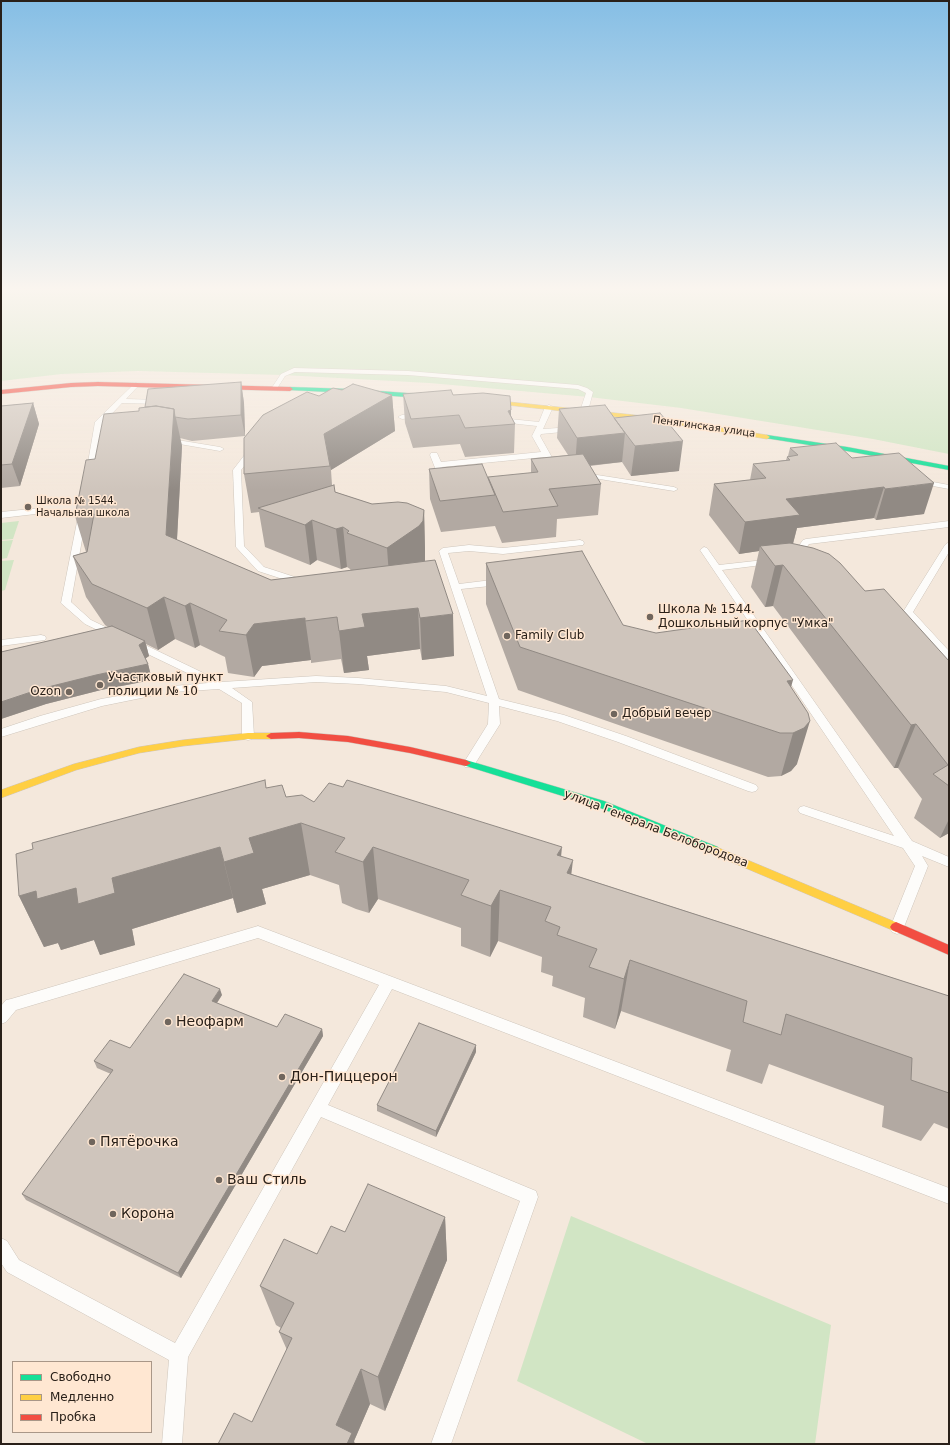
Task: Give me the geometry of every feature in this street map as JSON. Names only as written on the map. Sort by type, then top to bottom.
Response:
[{"type":"street","points":[[1,392],[71,385],[136,385],[351,391],[446,398]]},
{"type":"street","name":"Пенягинская улица","points":[[469,400],[549,407],[677,422],[862,456],[949,468]]},
{"type":"street","name":"улица Генерала Белобородова","points":[[1,794],[74,767],[139,750],[183,743],[248,736],[299,736],[348,739],[410,750],[469,764],[601,804],[677,834],[949,950]]},
{"type":"lane","points":[[274,389],[283,375],[294,370],[408,373],[578,387],[590,392],[589,400],[584,411]]},
{"type":"lane","points":[[88,482],[99,445],[99,422],[136,385]]},
{"type":"lane","points":[[339,398],[351,391]]},
{"type":"lane","points":[[120,401],[151,403],[167,402]]},
{"type":"lane","points":[[549,407],[536,436],[559,476],[551,477]]},
{"type":"lane","points":[[402,417],[425,415]]},
{"type":"lane","points":[[495,419],[541,424]]},
{"type":"lane","points":[[537,432],[582,428]]},
{"type":"lane","points":[[157,440],[164,439],[220,449]]},
{"type":"lane","points":[[262,443],[255,447],[237,470],[240,547],[261,569],[299,582],[313,583]]},
{"type":"lane","points":[[438,465],[546,454]]},
{"type":"lane","points":[[434,455],[447,488]]},
{"type":"lane","points":[[573,475],[580,474],[674,489]]},
{"type":"lane","points":[[911,479],[949,487]]},
{"type":"lane","points":[[84,505],[66,603],[88,622],[221,685],[247,702],[248,736]]},
{"type":"lane","points":[[1,515],[41,511]]},
{"type":"lane","points":[[716,568],[795,557],[806,542],[949,524]]},
{"type":"lane","points":[[469,764],[494,724],[494,700],[443,551],[469,548],[503,551],[580,543]]},
{"type":"lane","points":[[949,545],[908,612],[949,658]]},
{"type":"lane","points":[[704,550],[922,866],[896,928]]},
{"type":"lane","points":[[456,587],[507,581]]},
{"type":"lane","points":[[1,643],[41,638]]},
{"type":"lane","points":[[172,689],[316,679],[358,681],[446,689],[560,718],[622,739],[752,788]]},
{"type":"lane","points":[[1,733],[94,705],[147,694]]},
{"type":"lane","points":[[804,810],[908,845],[949,862]]},
{"type":"lane","points":[[4,1008],[258,932],[949,1196]]},
{"type":"lane","points":[[172,1444],[179,1355],[389,981]]},
{"type":"lane","points":[[317,1108],[530,1196],[441,1444]]},
{"type":"lane","points":[[1,1247],[13,1266],[179,1355]]},
{"type":"green space","points":[[1,355],[949,355],[949,454],[873,439],[681,408],[589,397],[429,383],[283,375],[138,371],[62,374],[1,381]]},
{"type":"green space","points":[[19,521],[13,539],[1,540],[1,523]]},
{"type":"green space","points":[[13,540],[7,558],[1,559],[1,541]]},
{"type":"green space","points":[[14,560],[5,590],[1,591],[1,561]]},
{"type":"green space","points":[[571,1216],[831,1325],[815,1444],[648,1444],[517,1381]]},
{"type":"building","points":[[241,382],[241,415],[188,419],[175,417],[174,409],[156,406],[145,407],[148,389]]},
{"type":"building","points":[[353,384],[392,395],[324,434],[330,466],[244,474],[244,438],[263,415],[307,392],[319,396],[333,388],[342,390]]},
{"type":"building","points":[[451,390],[453,395],[483,393],[510,396],[511,410],[508,411],[515,424],[465,428],[459,415],[411,419],[403,394]]},
{"type":"building","points":[[33,403],[12,464],[1,465],[1,406]]},
{"type":"building","points":[[605,405],[625,433],[577,438],[559,409]]},
{"type":"building","points":[[156,406],[174,409],[166,535],[271,580],[435,560],[453,614],[420,618],[418,608],[362,614],[365,627],[339,631],[337,617],[305,621],[305,618],[254,624],[246,635],[219,631],[227,620],[190,603],[185,606],[164,597],[147,608],[92,584],[73,556],[87,552],[94,514],[75,516],[86,460],[95,459],[104,414],[139,411],[139,408]]},
{"type":"building","points":[[660,413],[683,441],[635,446],[614,418]]},
{"type":"building","points":[[836,443],[852,458],[899,453],[934,483],[885,489],[884,487],[786,499],[800,515],[745,522],[714,484],[766,478],[753,464],[790,460],[787,457],[798,455],[790,448]]},
{"type":"building","points":[[583,454],[601,484],[549,489],[558,506],[503,512],[488,477],[538,472],[531,459]]},
{"type":"building","points":[[482,464],[495,495],[440,501],[429,469]]},
{"type":"building","points":[[334,485],[335,492],[372,504],[398,502],[407,503],[424,510],[423,521],[419,526],[387,548],[347,533],[349,531],[343,527],[336,529],[312,520],[305,525],[258,508]]},
{"type":"building","points":[[790,543],[813,548],[829,554],[840,563],[865,591],[884,589],[949,661],[949,786],[933,774],[948,765],[916,724],[911,725],[783,565],[775,566],[760,546]]},
{"type":"building","points":[[582,551],[623,625],[656,633],[749,620],[793,680],[787,681],[808,713],[810,721],[804,728],[793,733],[780,733],[520,647],[486,563]]},
{"type":"building","points":[[112,626],[145,641],[139,645],[148,664],[40,689],[1,702],[1,652]]},
{"type":"building","points":[[265,780],[266,788],[282,785],[286,797],[302,795],[314,802],[329,783],[343,787],[347,780],[562,847],[557,855],[573,860],[567,873],[949,996],[949,1093],[911,1080],[912,1058],[786,1014],[781,1035],[743,1022],[747,1001],[630,960],[624,979],[589,967],[597,949],[557,935],[560,927],[545,921],[551,907],[500,890],[491,906],[461,895],[469,880],[373,847],[363,862],[335,852],[345,838],[301,823],[249,838],[254,853],[224,862],[220,847],[112,878],[115,893],[78,904],[76,888],[37,899],[36,891],[19,896],[16,854],[33,849],[32,843]]},
{"type":"building","points":[[184,974],[220,989],[212,1001],[277,1027],[285,1014],[322,1029],[178,1273],[22,1194],[113,1070],[94,1061],[110,1040],[130,1048]]},
{"type":"building","points":[[419,1023],[476,1045],[436,1131],[377,1105]]},
{"type":"building","points":[[368,1184],[445,1217],[378,1377],[361,1369],[336,1425],[352,1433],[347,1444],[218,1444],[234,1413],[252,1422],[292,1338],[279,1332],[294,1303],[260,1286],[284,1239],[317,1254],[331,1226],[345,1232]]},
{"type":"traffic: fast","points":[[290,389],[351,391],[435,397]]},
{"type":"traffic: fast","points":[[767,437],[847,449],[949,468]]},
{"type":"traffic: fast","points":[[466,763],[601,804],[714,850]]},
{"type":"traffic: slow","points":[[481,401],[654,419],[767,437]]},
{"type":"traffic: slow","points":[[1,794],[74,767],[139,750],[183,743],[248,736],[271,736]]},
{"type":"traffic: slow","points":[[714,850],[896,927]]},
{"type":"traffic: jam","points":[[1,392],[71,385],[98,384],[290,389]]},
{"type":"traffic: jam","points":[[271,736],[299,735],[348,739],[410,750],[466,763]]},
{"type":"traffic: jam","points":[[896,927],[949,950]]},
{"type":"place","name":"Школа № 1544. Начальная школа","points":[[28,507]]},
{"type":"place","name":"Школа № 1544. Дошкольный корпус \"Умка\"","points":[[650,617]]},
{"type":"place","name":"Family Club","points":[[507,636]]},
{"type":"place","name":"Участковый пункт полиции № 10","points":[[100,685]]},
{"type":"place","name":"Ozon","points":[[69,692]]},
{"type":"place","name":"Добрый вечер","points":[[614,714]]},
{"type":"place","name":"Неофарм","points":[[168,1022]]},
{"type":"place","name":"Дон-Пиццерон","points":[[282,1077]]},
{"type":"place","name":"Пятёрочка","points":[[92,1142]]},
{"type":"place","name":"Ваш Стиль","points":[[219,1180]]},
{"type":"place","name":"Корона","points":[[113,1214]]}]
